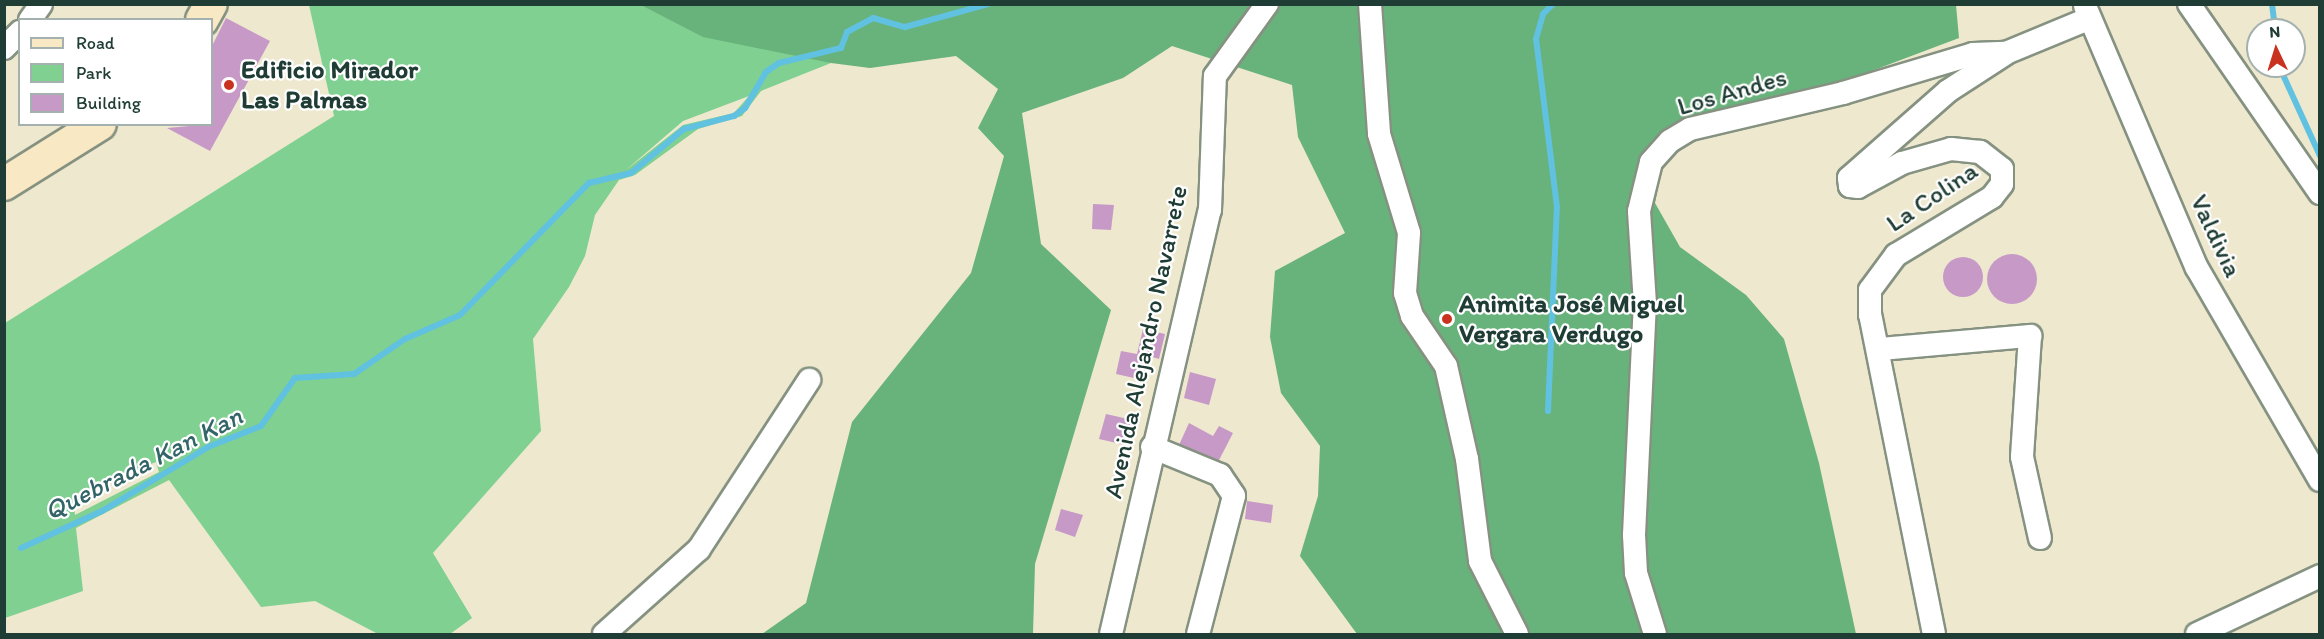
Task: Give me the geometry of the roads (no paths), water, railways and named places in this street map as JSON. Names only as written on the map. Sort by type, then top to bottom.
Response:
[{"type":"street","points":[[32,18],[42,4]]},
{"type":"street","points":[[203,18],[211,4]]},
{"type":"street","name":"Avenida Alejandro Navarrete","points":[[1111,634],[1152,447],[1210,210],[1215,76],[1267,4]]},
{"type":"street","points":[[1370,4],[1379,134],[1409,233],[1405,293],[1412,316],[1446,366],[1467,459],[1480,561],[1517,634]]},
{"type":"street","points":[[2190,4],[2319,193]]},
{"type":"street","name":"Los Andes","points":[[1655,634],[1636,573],[1634,535],[1645,304],[1640,211],[1651,162],[1670,141],[1690,129],[1843,93],[1973,54],[2006,53],[2086,11]]},
{"type":"street","name":"Valdivia","points":[[2086,11],[2197,268],[2319,480]]},
{"type":"street","points":[[4,48],[18,34]]},
{"type":"street","name":"La Colina","points":[[1934,634],[1880,349],[1870,315],[1870,290],[1879,271],[1896,255],[1992,197],[2002,184],[2002,170],[1980,152],[1951,149],[1902,163],[1858,187],[1850,186],[1849,178],[1948,91],[2006,53]]},
{"type":"street","points":[[4,184],[97,126]]},
{"type":"street","points":[[1880,349],[2030,336],[2022,457],[2040,538]]},
{"type":"street","points":[[604,634],[699,549],[809,380]]},
{"type":"street","points":[[1152,447],[1220,475],[1234,496],[1198,634]]},
{"type":"street","points":[[2197,634],[2319,576]]},
{"type":"waterway","name":"Quebrada Kan Kan","points":[[21,548],[102,511],[208,447],[261,426],[295,378],[354,374],[405,339],[460,315],[589,183],[631,173],[684,129],[734,116],[745,108],[766,72],[779,63],[841,48],[847,32],[873,18],[905,27],[988,4]]},
{"type":"waterway","points":[[1548,411],[1557,207],[1536,39],[1543,14],[1553,4]]},
{"type":"waterway","points":[[2272,4],[2274,18]]},
{"type":"waterway","points":[[2284,78],[2320,156]]},
{"type":"place","name":"Edificio Mirador Las Palmas","points":[[229,85]]},
{"type":"place","name":"Animita José Miguel Vergara Verdugo","points":[[1447,319]]}]
